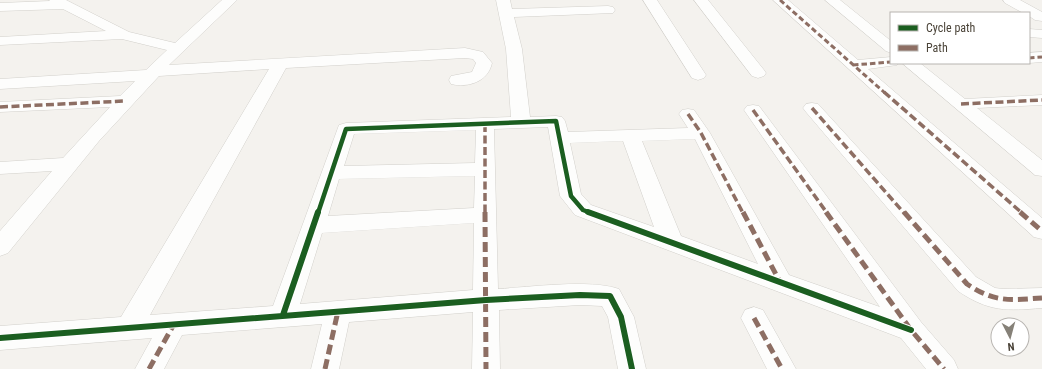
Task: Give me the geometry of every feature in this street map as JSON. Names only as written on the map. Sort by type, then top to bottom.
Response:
[{"type":"street","points":[[0,247],[125,101],[177,48],[230,0]]},
{"type":"street","points":[[650,0],[698,75]]},
{"type":"street","points":[[701,0],[758,72]]},
{"type":"street","points":[[780,0],[1038,225]]},
{"type":"street","points":[[832,0],[884,37],[890,46]]},
{"type":"street","points":[[1010,0],[1040,17]]},
{"type":"street","points":[[0,7],[59,3],[124,34],[177,48]]},
{"type":"street","points":[[521,122],[514,49],[505,7],[608,10]]},
{"type":"street","points":[[1030,33],[1042,34]]},
{"type":"street","points":[[0,42],[124,34]]},
{"type":"street","points":[[0,84],[280,64],[465,53],[478,54],[484,63],[483,71],[480,75],[473,78],[457,80]]},
{"type":"street","points":[[1030,58],[1042,57]]},
{"type":"street","points":[[853,65],[890,62]]},
{"type":"street","points":[[129,327],[280,64]]},
{"type":"street","points":[[911,64],[1042,170]]},
{"type":"street","points":[[961,104],[1042,100]]},
{"type":"street","points":[[0,107],[125,101]]},
{"type":"street","points":[[812,108],[966,284],[990,298],[1003,300],[1042,298]]},
{"type":"street","points":[[753,110],[911,330],[944,369]]},
{"type":"street","points":[[688,114],[701,133],[780,282]]},
{"type":"street","points":[[283,315],[315,225],[346,129],[556,121],[571,196],[583,210],[911,330]]},
{"type":"street","points":[[485,124],[486,369]]},
{"type":"street","points":[[560,138],[701,133]]},
{"type":"street","points":[[631,136],[671,242]]},
{"type":"street","points":[[0,168],[70,164]]},
{"type":"street","points":[[331,173],[485,169]]},
{"type":"street","points":[[315,225],[485,215]]},
{"type":"street","points":[[0,338],[486,300],[580,295],[610,296],[621,317],[632,369]]},
{"type":"street","points":[[325,369],[338,311]]},
{"type":"street","points":[[754,318],[782,369]]},
{"type":"street","points":[[149,369],[174,324]]},
{"type":"marked path","points":[[780,0],[1042,231]]},
{"type":"marked path","points":[[1030,58],[1042,57]]},
{"type":"marked path","points":[[853,65],[890,62]]},
{"type":"marked path","points":[[961,104],[1042,100]]},
{"type":"marked path","points":[[0,107],[125,101]]},
{"type":"marked path","points":[[812,108],[967,284],[977,291],[1003,300],[1042,298]]},
{"type":"marked path","points":[[753,110],[911,330],[944,369]]},
{"type":"marked path","points":[[688,114],[701,133],[780,282]]},
{"type":"marked path","points":[[485,124],[486,369]]},
{"type":"marked path","points":[[325,369],[338,311]]},
{"type":"marked path","points":[[754,318],[782,369]]},
{"type":"marked path","points":[[149,369],[174,324]]},
{"type":"cycle path","points":[[283,315],[346,129],[556,121],[571,196],[583,210],[911,330]]},
{"type":"cycle path","points":[[0,338],[486,300],[580,295],[610,296],[621,317],[632,369]]}]
